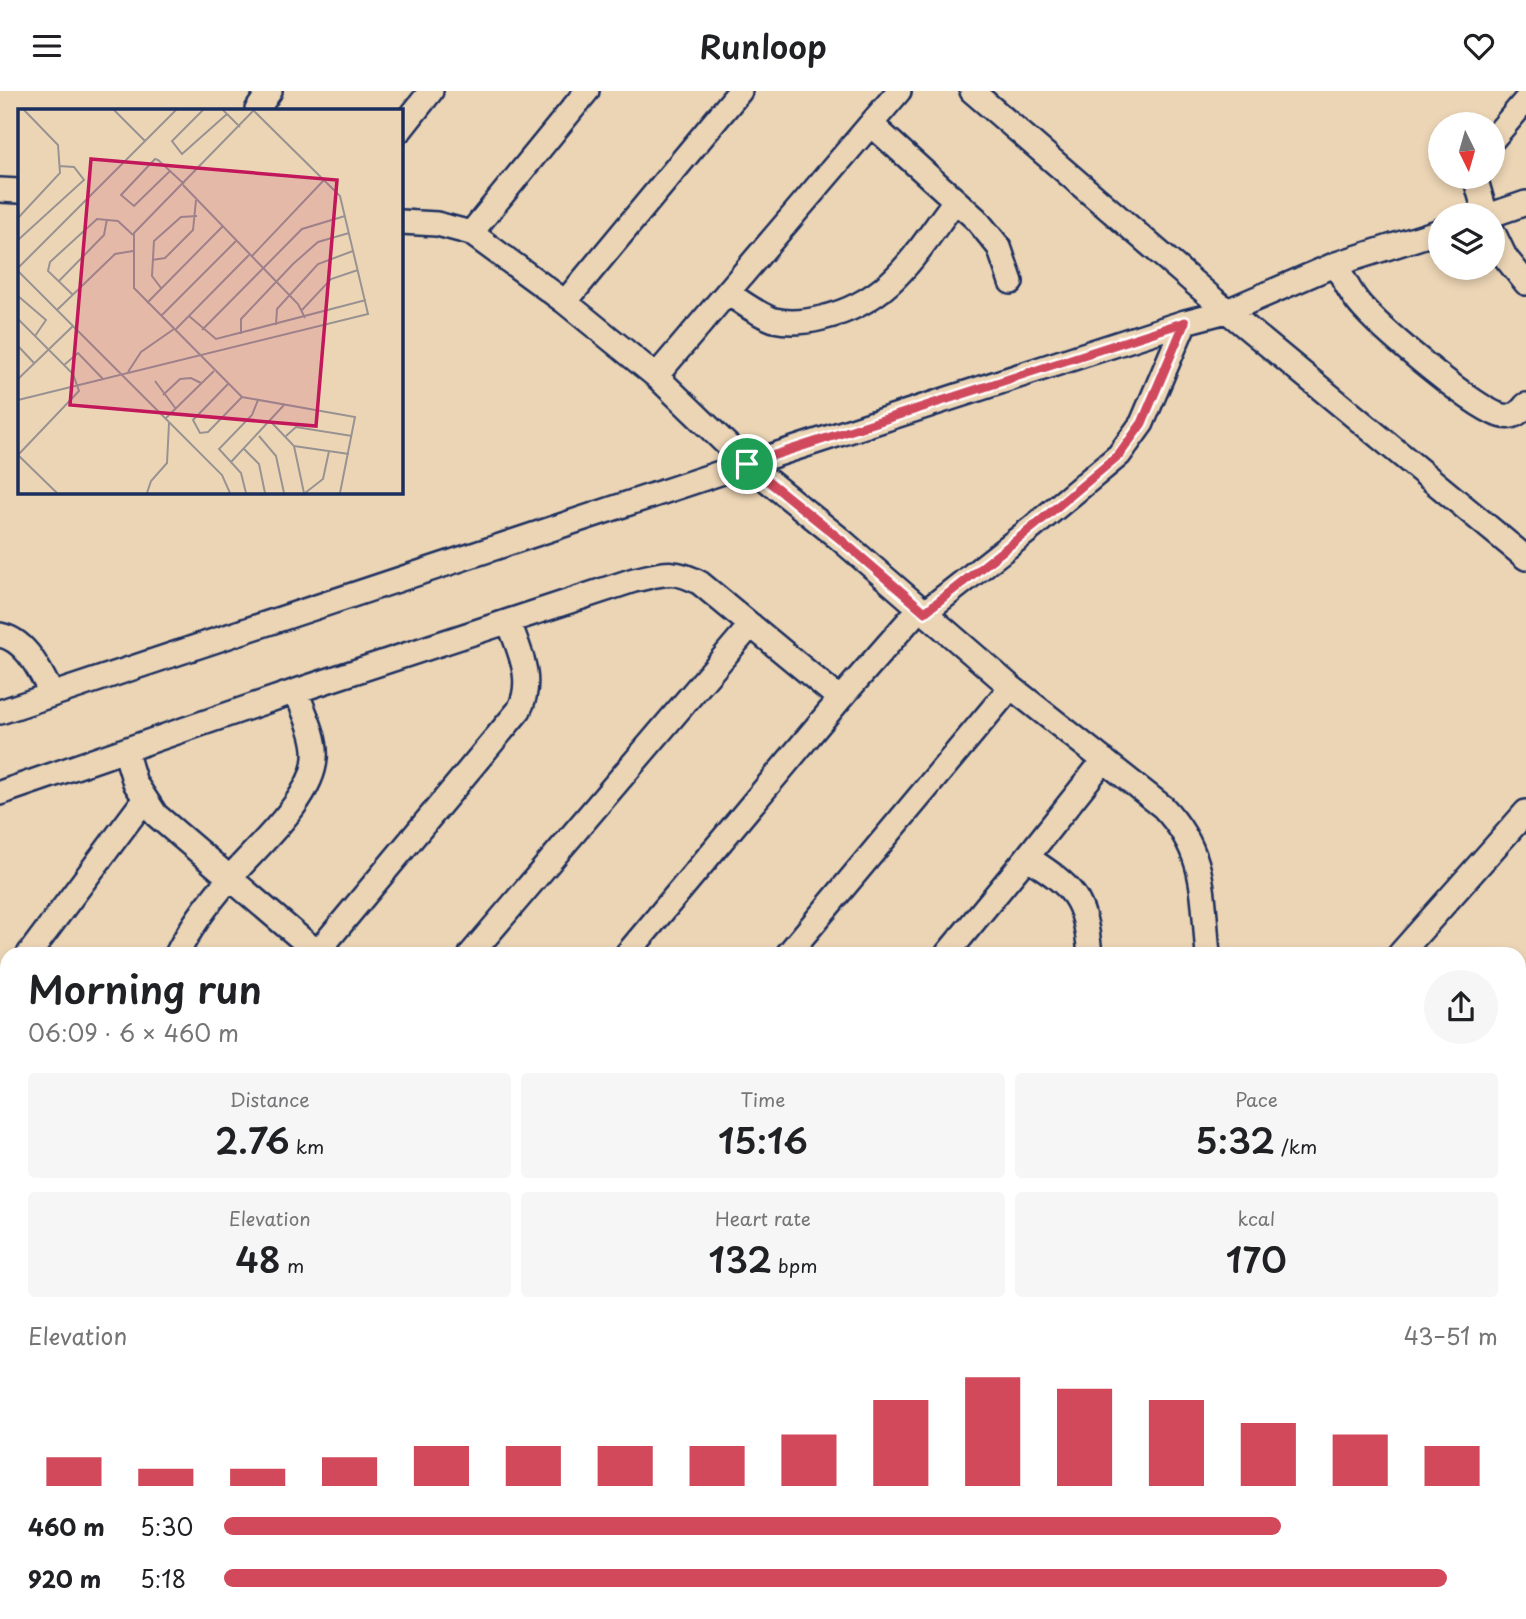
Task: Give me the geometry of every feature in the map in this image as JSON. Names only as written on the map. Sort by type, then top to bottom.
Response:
[{"type":"street","points":[[258,109],[270,91]]},
{"type":"street","points":[[402,128],[431,91]]},
{"type":"street","points":[[471,233],[587,91]]},
{"type":"street","points":[[565,302],[740,91]]},
{"type":"street","points":[[656,376],[899,91]]},
{"type":"street","points":[[972,91],[1227,311],[1526,558]]},
{"type":"street","points":[[1505,125],[1526,100]]},
{"type":"street","points":[[871,124],[976,219],[999,247],[1011,282]]},
{"type":"street","points":[[0,190],[18,191]]},
{"type":"street","points":[[728,293],[763,314],[793,323],[861,306],[895,280],[955,201]]},
{"type":"street","points":[[1505,211],[1526,204]]},
{"type":"street","points":[[402,222],[456,227],[471,233],[565,302],[656,376],[747,464],[840,539],[1011,687],[1163,807],[1193,847],[1199,867],[1207,947]]},
{"type":"street","points":[[0,712],[747,464],[1185,322],[1227,311],[1336,264],[1428,236]]},
{"type":"street","points":[[1505,257],[1526,283]]},
{"type":"street","points":[[1336,264],[1364,310],[1478,404],[1504,417],[1514,416],[1526,405]]},
{"type":"street","points":[[633,947],[840,699],[922,610],[1033,527],[1119,455],[1142,423],[1185,322]]},
{"type":"street","points":[[0,793],[296,691],[634,580],[671,572],[683,574],[700,583],[840,699]]},
{"type":"street","points":[[322,947],[519,710],[526,693],[527,681],[509,622]]},
{"type":"street","points":[[477,947],[751,625]]},
{"type":"street","points":[[0,635],[13,639],[32,658],[52,694]]},
{"type":"street","points":[[794,947],[1011,687]]},
{"type":"street","points":[[181,947],[201,914],[289,810],[314,772],[316,755],[312,736],[296,691]]},
{"type":"street","points":[[125,750],[129,768],[156,814],[310,947]]},
{"type":"street","points":[[953,947],[1104,760]]},
{"type":"street","points":[[34,947],[145,799]]},
{"type":"street","points":[[1406,947],[1526,812]]},
{"type":"street","points":[[1027,857],[1052,874],[1078,899],[1089,947]]},
{"type":"route","points":[[1185,322],[1142,423],[1119,455],[925,612],[747,464],[1185,322]]}]
